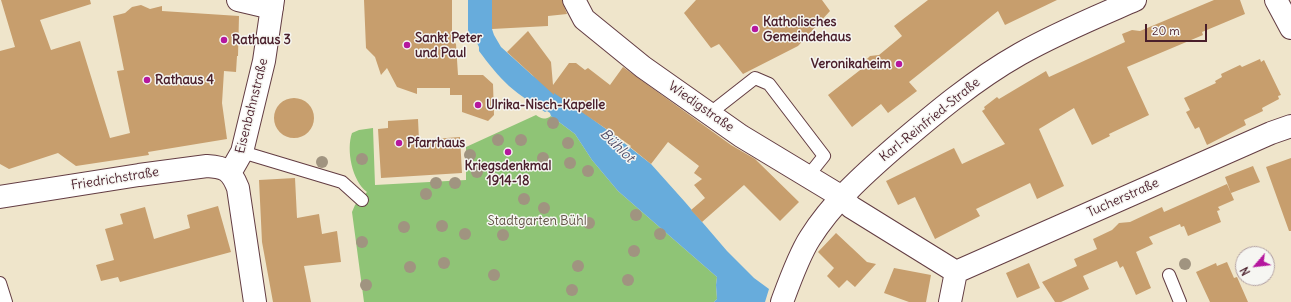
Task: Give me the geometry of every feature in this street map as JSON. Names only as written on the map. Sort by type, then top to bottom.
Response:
[{"type":"street","points":[[238,0],[272,4]]},
{"type":"street","name":"Wiedigstraße","points":[[574,0],[584,19],[644,67],[741,136],[842,197]]},
{"type":"street","name":"Karl-Reinfried-Straße","points":[[783,301],[808,240],[821,221],[865,173],[944,106],[985,76],[1020,54],[1064,32],[1135,0]]},
{"type":"street","points":[[1276,0],[1291,28]]},
{"type":"street","name":"Eisenbahnstraße","points":[[230,173],[242,152],[264,61],[272,4]]},
{"type":"street","name":"Tucherstraße","points":[[956,272],[1271,133],[1291,126]]},
{"type":"street","name":"Friedrichstraße","points":[[0,197],[207,166],[218,167],[230,173]]},
{"type":"street","points":[[230,173],[238,188],[240,198],[255,302]]},
{"type":"street","points":[[842,197],[851,207],[956,272],[950,302]]},
{"type":"lane","points":[[709,114],[755,78],[769,84],[824,156],[808,176]]},
{"type":"lane","points":[[242,152],[342,182],[362,200]]},
{"type":"lane","points":[[1169,275],[1180,302]]},
{"type":"lane","points":[[0,283],[6,302]]},
{"type":"green space","name":"Stadtgarten Bühl","points":[[536,115],[543,118],[551,116],[575,134],[592,160],[618,191],[717,277],[717,299],[714,302],[364,302],[352,212],[355,205],[367,192],[357,181],[354,173],[350,156],[350,140],[352,133],[359,130],[373,128],[375,185],[466,180],[466,147]]},
{"type":"water","name":"Bühlot","points":[[468,0],[492,0],[492,29],[501,47],[532,75],[651,164],[727,251],[754,278],[769,289],[765,302],[714,302],[717,299],[717,277],[618,191],[592,160],[575,134],[551,116],[550,113],[547,111],[545,112],[513,90],[490,65],[479,51],[477,43],[471,41],[468,30]]},
{"type":"building","points":[[1,0],[90,0],[91,4],[40,20],[51,50],[80,41],[110,138],[130,133],[117,71],[124,70],[113,16],[125,13],[132,7],[141,5],[150,9],[162,6],[162,11],[239,16],[236,72],[224,71],[222,103],[227,139],[148,152],[149,155],[76,166],[58,153],[9,169],[0,164],[0,51],[15,47]]},
{"type":"building","name":"Sankt Peter und Paul","points":[[364,0],[452,0],[452,40],[456,44],[458,75],[483,75],[493,84],[494,115],[488,121],[462,112],[462,95],[450,95],[450,88],[417,88],[417,94],[397,87],[387,68],[381,75],[375,57],[366,48]]},
{"type":"building","points":[[492,0],[562,0],[567,14],[548,16],[548,26],[492,29]]},
{"type":"building","name":"Katholisches Gemeindehaus","points":[[696,0],[822,0],[830,11],[798,46],[743,74],[719,44],[711,48],[684,13]]},
{"type":"building","name":"Veronikaheim","points":[[928,0],[1057,0],[1005,25],[998,11],[909,82],[917,91],[888,113],[881,104],[852,127],[828,95],[864,67],[866,60],[870,56],[879,55],[902,36],[894,26]]},
{"type":"building","points":[[1214,0],[1240,0],[1245,14],[1202,32],[1203,35],[1127,67],[1149,115],[1109,134],[1110,136],[1092,145],[1074,108],[1039,129],[1064,186],[1037,199],[1030,183],[976,209],[980,216],[935,239],[915,197],[898,205],[886,181],[954,148],[962,164],[1005,144],[982,111],[985,109],[984,107],[997,97],[999,99],[1046,71],[1049,77],[1125,42],[1122,34],[1132,30],[1140,31]]},
{"type":"building","points":[[528,31],[551,62],[553,85],[569,63],[576,63],[585,70],[588,68],[610,85],[623,67],[731,145],[755,159],[799,202],[780,221],[744,185],[702,222],[691,210],[705,198],[694,185],[702,179],[694,173],[699,166],[668,142],[651,164],[630,147],[631,146],[554,93],[554,95],[507,52]]},
{"type":"building","points":[[1260,59],[1261,62],[1264,60],[1281,95],[1278,96],[1279,99],[1262,108],[1263,111],[1244,120],[1246,125],[1207,145],[1199,127],[1195,129],[1186,112],[1190,110],[1184,98],[1216,83],[1215,81],[1222,77],[1221,74],[1240,65],[1242,67]]},
{"type":"building","points":[[290,98],[298,98],[305,101],[311,107],[314,118],[311,129],[305,135],[298,138],[290,138],[283,135],[277,129],[274,122],[274,114],[277,107],[283,101]]},
{"type":"building","name":"Pfarrhaus","points":[[418,119],[419,140],[460,137],[462,173],[381,178],[378,129],[388,128],[388,121]]},
{"type":"building","points":[[1291,158],[1291,231],[1289,231],[1266,167]]},
{"type":"building","points":[[1253,166],[1260,182],[1231,193],[1225,177]]},
{"type":"building","points":[[295,178],[297,218],[319,214],[322,234],[337,231],[341,262],[304,266],[311,302],[273,302],[262,242],[259,180]]},
{"type":"building","points":[[1227,184],[1234,200],[1218,207],[1220,210],[1217,211],[1221,222],[1188,236],[1184,226],[1181,227],[1180,224],[1149,237],[1153,244],[1136,252],[1151,288],[1136,295],[1123,266],[1120,268],[1117,261],[1083,276],[1089,289],[1061,302],[1055,302],[1042,282],[1077,266],[1074,259],[1097,249],[1093,239],[1112,230],[1119,223],[1130,222],[1162,207],[1164,212]]},
{"type":"building","points":[[218,206],[231,252],[120,282],[118,277],[101,281],[96,265],[114,260],[105,229],[123,224],[120,214],[145,207],[154,239],[190,228],[187,215]]},
{"type":"building","points":[[836,233],[867,262],[876,264],[855,287],[847,280],[839,288],[827,276],[834,268],[818,252]]},
{"type":"building","points":[[1227,262],[1235,278],[1235,286],[1241,286],[1248,302],[1210,302],[1196,272],[1216,263],[1217,266]]},
{"type":"building","points":[[1029,263],[1040,288],[1017,298],[1006,273]]},
{"type":"building","points":[[894,268],[931,275],[926,302],[909,302],[884,293]]},
{"type":"place","name":"Katholisches Gemeindehaus","points":[[755,29]]},
{"type":"place","name":"Rathaus 3","points":[[224,40]]},
{"type":"place","name":"Sankt Peter und Paul","points":[[407,45]]},
{"type":"place","name":"Veronikaheim","points":[[899,64]]},
{"type":"place","name":"Rathaus 4","points":[[147,80]]},
{"type":"place","name":"Ulrika-Nisch-Kapelle","points":[[478,105]]},
{"type":"place","name":"Pfarrhaus","points":[[399,143]]},
{"type":"place","name":"Kriegsdenkmal 1914-18","points":[[508,152]]}]
